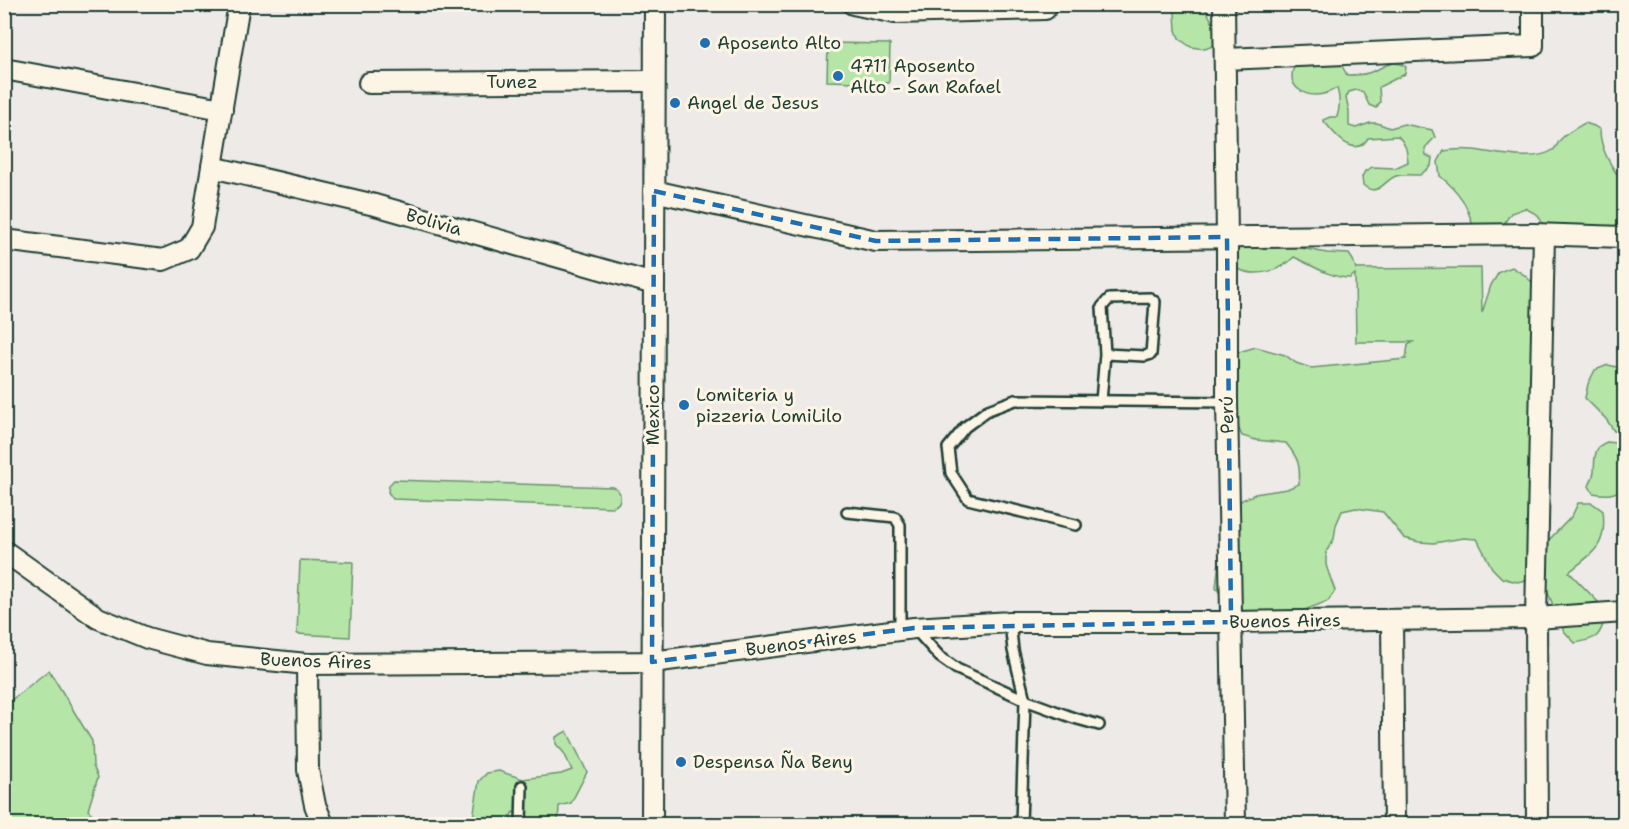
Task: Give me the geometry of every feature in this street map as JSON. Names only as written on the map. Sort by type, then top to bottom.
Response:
[{"type":"street","points":[[4,240],[163,260],[189,249],[202,227],[239,4]]},
{"type":"street","name":"Mexico","points":[[652,825],[655,4]]},
{"type":"street","points":[[853,4],[895,13],[1045,9]]},
{"type":"street","name":"Perú","points":[[1224,4],[1227,402],[1235,825]]},
{"type":"street","points":[[1225,59],[1533,46],[1533,4]]},
{"type":"street","points":[[4,69],[222,109]]},
{"type":"street","name":"Tunez","points":[[369,83],[654,81]]},
{"type":"street","name":"Bolivia","points":[[212,167],[375,205],[654,284]]},
{"type":"street","points":[[654,190],[876,241],[1533,234],[1624,237]]},
{"type":"street","points":[[1537,825],[1536,618],[1544,235]]},
{"type":"street","name":"Buenos Aires","points":[[4,551],[98,618],[147,639],[207,654],[307,664],[652,662],[907,629],[1010,622],[1536,618],[1624,612]]},
{"type":"street","points":[[1392,620],[1394,825]]},
{"type":"street","points":[[307,664],[308,770],[315,805],[323,825]]},
{"type":"lane","points":[[1101,401],[1105,354],[1102,307],[1109,299],[1150,298],[1155,303],[1151,354],[1145,356],[1105,354]]},
{"type":"lane","points":[[1076,525],[968,499],[951,473],[948,448],[965,427],[988,410],[1015,400],[1227,402]]},
{"type":"lane","points":[[847,512],[895,517],[898,520],[907,629],[940,657],[957,669],[1025,700],[1099,725]]},
{"type":"lane","points":[[1010,622],[1013,650],[1025,700],[1021,825]]},
{"type":"lane","points":[[520,825],[522,786]]},
{"type":"highlighted area","points":[[654,191],[876,241],[1227,237],[1231,622],[914,628],[652,662]]},
{"type":"green space","points":[[1172,4],[1204,5],[1214,26],[1217,40],[1213,46],[1205,49],[1191,47],[1179,38]]},
{"type":"green space","points":[[828,43],[890,44],[889,83],[827,81]]},
{"type":"green space","points":[[1337,57],[1347,75],[1366,74],[1392,63],[1406,67],[1405,74],[1379,87],[1380,102],[1376,108],[1369,105],[1363,92],[1356,90],[1349,92],[1346,98],[1349,126],[1356,128],[1377,123],[1390,128],[1404,124],[1432,130],[1435,137],[1425,148],[1426,155],[1432,158],[1431,166],[1420,175],[1396,176],[1373,190],[1363,185],[1362,177],[1365,171],[1372,167],[1395,168],[1408,162],[1407,151],[1398,136],[1368,138],[1356,147],[1350,146],[1323,120],[1337,117],[1339,95],[1337,88],[1325,94],[1316,95],[1299,90],[1295,85],[1292,74],[1294,67],[1315,58]]},
{"type":"green space","points":[[1585,123],[1600,130],[1602,144],[1608,158],[1624,183],[1624,234],[1551,239],[1538,215],[1525,208],[1511,213],[1503,225],[1475,232],[1463,201],[1440,176],[1438,162],[1444,151],[1466,149],[1514,156],[1536,156],[1553,150],[1560,140]]},
{"type":"green space","points":[[1280,244],[1327,253],[1349,254],[1356,269],[1481,268],[1482,313],[1491,285],[1499,272],[1512,267],[1534,284],[1553,326],[1542,547],[1572,516],[1578,503],[1592,503],[1603,511],[1604,523],[1601,540],[1586,559],[1569,572],[1599,603],[1606,615],[1597,636],[1575,643],[1564,631],[1545,586],[1532,579],[1517,582],[1502,578],[1492,568],[1477,539],[1419,542],[1404,538],[1383,512],[1356,508],[1342,511],[1336,525],[1334,539],[1326,552],[1326,565],[1335,591],[1328,601],[1266,625],[1225,600],[1216,588],[1223,524],[1230,512],[1242,500],[1255,494],[1287,489],[1299,484],[1300,477],[1298,462],[1286,443],[1242,436],[1236,422],[1230,363],[1239,352],[1256,347],[1285,355],[1296,363],[1311,368],[1406,359],[1408,345],[1413,342],[1356,342],[1355,274],[1350,278],[1336,276],[1294,257],[1289,262],[1268,272],[1253,273],[1238,269],[1238,245]]},
{"type":"green space","points":[[1608,365],[1624,367],[1624,433],[1614,431],[1606,419],[1585,398],[1588,384],[1595,370]]},
{"type":"green space","points":[[1607,442],[1624,447],[1624,486],[1614,493],[1593,493],[1589,486],[1594,472],[1597,450]]},
{"type":"green space","points":[[394,480],[613,487],[619,491],[620,500],[612,507],[393,499],[388,492],[389,485]]},
{"type":"green space","points":[[300,560],[353,562],[350,637],[297,634]]},
{"type":"green space","points":[[49,670],[92,741],[93,766],[98,777],[88,810],[102,824],[5,823],[5,705]]},
{"type":"green space","points":[[567,731],[587,772],[571,803],[559,806],[558,824],[533,824],[513,812],[506,824],[472,824],[479,781],[487,773],[499,771],[523,779],[561,774],[572,770],[564,753],[556,744],[556,737]]},
{"type":"place","name":"Aposento Alto","points":[[705,43]]},
{"type":"place","name":"4711 Aposento Alto - San Rafael","points":[[838,76]]},
{"type":"place","name":"Angel de Jesus","points":[[675,103]]},
{"type":"place","name":"Lomiteria y pizzeria LomiLilo","points":[[684,405]]},
{"type":"place","name":"Despensa Ña Beny","points":[[681,762]]}]
